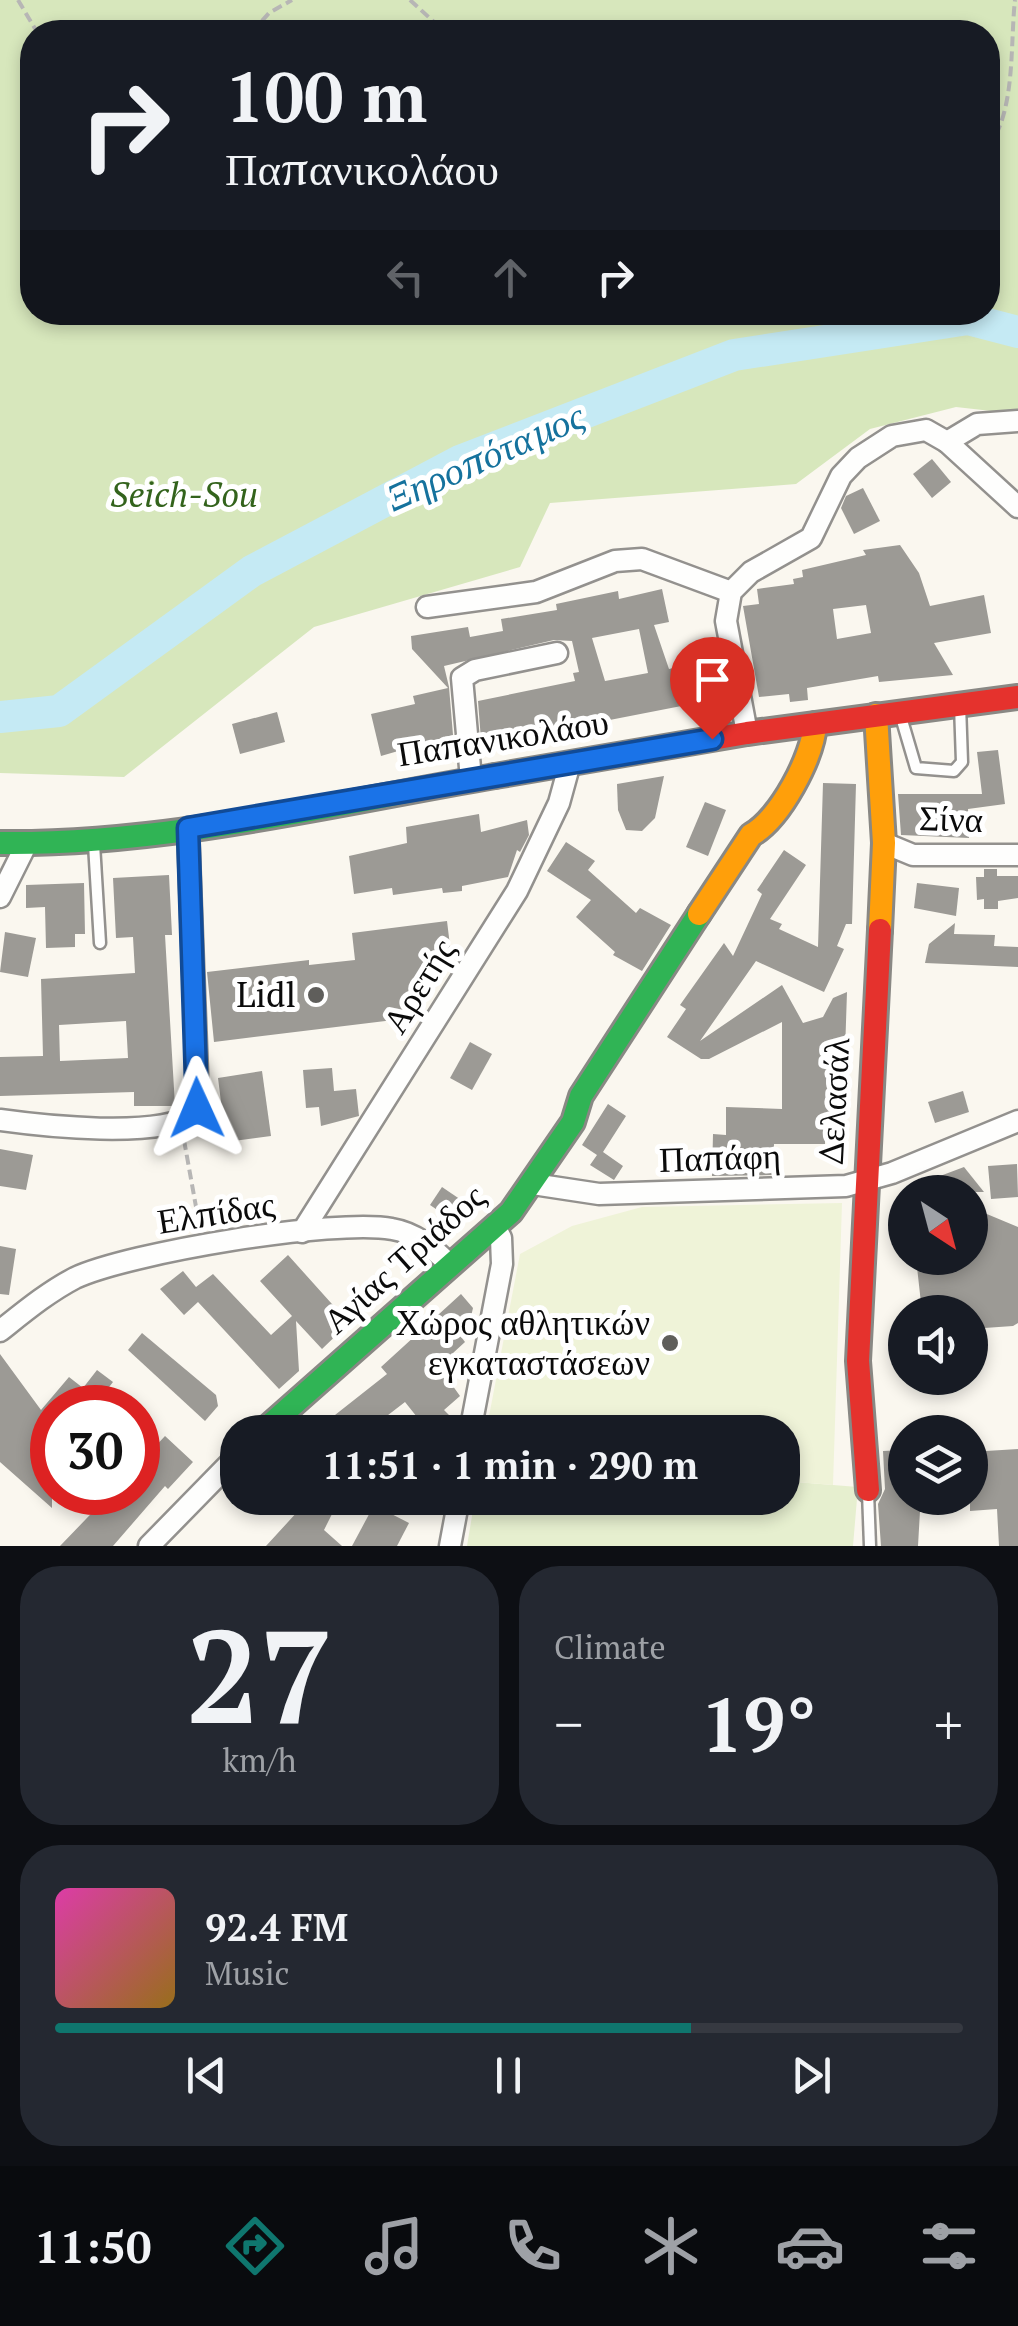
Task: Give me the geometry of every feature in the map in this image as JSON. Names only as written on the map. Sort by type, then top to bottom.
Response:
[{"type":"street","points":[[947,442],[977,424],[1018,421]]},
{"type":"street","points":[[747,732],[726,620],[731,592],[744,577],[811,538],[840,476],[871,448],[892,436],[920,429],[947,442],[1018,507]]},
{"type":"street","points":[[428,606],[536,592],[615,561],[628,560],[642,560],[731,592]]},
{"type":"street","points":[[471,779],[462,678],[475,670],[557,653]]},
{"type":"street","name":"Παπανικολάου","points":[[0,844],[94,843],[747,732],[1018,697]]},
{"type":"street","name":"Δελασάλ","points":[[868,1490],[858,1360],[884,843],[876,715]]},
{"type":"street","name":"Αγίας Τριάδος","points":[[281,1415],[495,1226],[534,1184],[573,1122],[581,1096],[751,835],[760,830],[809,755],[815,724]]},
{"type":"street","name":"Αρετής","points":[[302,1232],[517,890],[559,803],[570,764]]},
{"type":"street","points":[[0,1120],[85,1127],[189,1114],[188,828]]},
{"type":"street","name":"Σίνα","points":[[884,843],[913,854],[1018,855]]},
{"type":"street","points":[[0,897],[26,845]]},
{"type":"street","name":"Παπάφη","points":[[534,1184],[552,1191],[599,1194],[839,1187],[865,1182],[1018,1121]]},
{"type":"street","points":[[473,1415],[502,1264],[501,1238],[495,1226]]},
{"type":"street","name":"Ελπίδας","points":[[0,1331],[51,1292],[86,1274],[203,1247],[302,1232],[392,1228],[422,1241],[450,1265]]},
{"type":"street","points":[[150,1546],[220,1474]]},
{"type":"street","points":[[450,1546],[456,1515]]},
{"type":"lane","points":[[900,712],[916,768],[954,771],[962,762],[960,704]]},
{"type":"lane","points":[[94,843],[100,943]]},
{"type":"lane","points":[[868,1490],[870,1546]]},
{"type":"path","points":[[263,20],[292,0]]},
{"type":"path","points":[[410,0],[432,20]]},
{"type":"path","points":[[1000,127],[1014,0]]},
{"type":"path","points":[[189,1114],[203,1247]]},
{"type":"green space","name":"Seich-Sou","points":[[0,0],[1018,0],[1018,414],[956,407],[870,429],[796,484],[550,503],[520,567],[314,627],[124,777],[0,773]]},
{"type":"green space","name":"Χώρος αθλητικών εγκαταστάσεων","points":[[842,1203],[833,1485],[800,1482],[800,1415],[489,1415],[520,1254],[572,1226],[642,1207]]},
{"type":"green space","points":[[800,1482],[858,1487],[853,1546],[467,1546],[472,1515],[800,1515]]},
{"type":"building","points":[[932,459],[951,482],[932,498],[913,474]]},
{"type":"building","points":[[863,488],[880,521],[854,534],[841,508],[846,496]]},
{"type":"building","points":[[900,545],[919,573],[930,606],[984,595],[991,633],[934,643],[953,675],[879,682],[878,676],[807,688],[808,700],[790,702],[789,694],[759,697],[743,606],[759,604],[757,589],[794,584],[793,579],[803,577],[802,570],[866,555],[863,550]],"holes":[[[866,605],[871,633],[837,639],[833,609]]]},
{"type":"building","points":[[662,589],[669,622],[654,625],[669,669],[699,662],[707,701],[584,725],[525,729],[481,740],[478,701],[575,681],[573,673],[579,672],[572,641],[554,640],[444,666],[449,687],[453,735],[381,756],[371,714],[415,704],[413,696],[448,688],[412,649],[411,636],[468,627],[470,637],[503,631],[501,619],[557,610],[556,604],[618,591],[619,599]],"holes":[[[639,629],[648,673],[605,681],[592,638]]]},
{"type":"building","points":[[277,712],[285,742],[240,754],[232,724]]},
{"type":"building","points":[[998,750],[1005,804],[968,809],[969,838],[901,835],[898,794],[982,794],[977,752]]},
{"type":"building","points":[[664,776],[655,818],[642,831],[626,830],[618,810],[617,784]]},
{"type":"building","points":[[823,783],[856,784],[852,924],[846,924],[837,946],[844,949],[824,992],[756,961],[700,1041],[782,985],[803,1023],[823,1017],[833,998],[847,992],[844,1082],[832,1082],[832,1135],[825,1135],[825,1144],[774,1144],[773,1175],[712,1176],[713,1134],[726,1135],[726,1107],[782,1109],[782,1022],[709,1059],[701,1059],[667,1037],[686,1009],[680,1005],[724,943],[733,956],[762,894],[757,890],[784,850],[806,865],[770,919],[782,924],[779,929],[818,947]]},
{"type":"building","points":[[705,802],[726,810],[708,856],[686,847]]},
{"type":"building","points":[[479,814],[481,832],[527,820],[529,835],[520,852],[517,850],[508,877],[462,886],[462,891],[443,893],[442,888],[393,895],[392,888],[354,894],[349,856],[407,843],[406,827]]},
{"type":"building","points":[[566,842],[595,861],[588,870],[636,913],[640,908],[671,925],[642,971],[613,955],[615,952],[576,917],[591,900],[547,871]]},
{"type":"building","points":[[984,869],[997,869],[997,876],[1018,876],[1018,898],[998,901],[998,909],[984,909],[984,899],[977,900],[976,877],[984,877]]},
{"type":"building","points":[[169,875],[172,935],[165,935],[175,1106],[134,1106],[134,1092],[0,1096],[0,1057],[43,1056],[41,979],[135,973],[133,937],[116,938],[113,878]],"holes":[[[126,1021],[128,1058],[60,1061],[59,1025]]]},
{"type":"building","points":[[84,883],[85,934],[75,934],[75,947],[46,948],[45,907],[26,908],[26,885]]},
{"type":"building","points":[[917,883],[959,888],[956,916],[914,908]]},
{"type":"building","name":"Lidl","points":[[447,921],[451,954],[410,1018],[214,1042],[207,972],[309,960],[309,965],[355,960],[352,933]]},
{"type":"building","points":[[955,923],[954,934],[995,935],[994,946],[1018,947],[1018,967],[925,963],[929,944]]},
{"type":"building","points":[[5,932],[36,938],[28,977],[0,972]]},
{"type":"building","points":[[470,1042],[492,1054],[472,1090],[450,1078]]},
{"type":"building","points":[[332,1068],[334,1091],[356,1089],[359,1116],[321,1126],[319,1107],[306,1108],[303,1070]]},
{"type":"building","points":[[262,1071],[271,1136],[226,1142],[218,1078]]},
{"type":"building","points":[[963,1091],[969,1112],[935,1123],[928,1102]]},
{"type":"building","points":[[608,1104],[626,1116],[603,1152],[623,1166],[614,1180],[590,1165],[597,1155],[582,1145]]},
{"type":"building","points":[[0,1149],[33,1155],[26,1190],[0,1186]]},
{"type":"building","points":[[1017,1164],[1018,1197],[991,1199],[988,1166]]},
{"type":"building","points":[[964,1167],[970,1175],[943,1175]]},
{"type":"building","points":[[442,1187],[470,1206],[458,1224],[430,1205]]},
{"type":"building","points":[[988,1214],[1018,1227],[1018,1323],[988,1328],[988,1295],[920,1295],[918,1275],[988,1275]]},
{"type":"building","points":[[0,1246],[16,1249],[9,1295],[0,1294]]},
{"type":"building","points":[[288,1255],[349,1323],[322,1349],[296,1321],[299,1371],[279,1389],[198,1302],[184,1315],[160,1289],[183,1271],[196,1287],[213,1274],[271,1335],[292,1316],[260,1281]]},
{"type":"building","points":[[461,1294],[473,1308],[469,1325],[459,1334],[465,1342],[453,1353],[460,1362],[453,1367],[459,1374],[450,1382],[460,1396],[444,1410],[449,1415],[415,1415],[405,1402],[388,1415],[335,1415],[387,1374],[381,1367]]},
{"type":"building","points":[[142,1333],[216,1395],[218,1406],[205,1421],[128,1350]]},
{"type":"building","points":[[0,1354],[30,1395],[30,1489],[0,1462]]},
{"type":"building","points":[[97,1370],[113,1382],[111,1385],[85,1385]]},
{"type":"building","points":[[69,1377],[79,1385],[62,1385]]},
{"type":"building","points":[[165,1436],[193,1462],[168,1489],[165,1486],[160,1492],[160,1441]]},
{"type":"building","points":[[1018,1449],[1018,1546],[999,1546],[997,1509],[988,1510],[988,1451]]},
{"type":"building","points":[[883,1451],[888,1451],[888,1515],[920,1515],[918,1546],[881,1546],[878,1504],[885,1489]]},
{"type":"building","points":[[90,1515],[140,1515],[113,1546],[60,1546]]},
{"type":"building","points":[[294,1515],[332,1515],[324,1530],[342,1546],[266,1546]]},
{"type":"building","points":[[369,1515],[393,1515],[409,1523],[397,1546],[352,1546]]},
{"type":"waterway","name":"Ξηροπόταμος","points":[[0,717],[59,711],[252,571],[460,461],[734,355],[929,325]]},
{"type":"waterway","name":"Ξηροπόταμος","points":[[991,325],[1018,332]]},
{"type":"traffic: fast","points":[[0,843],[62,842],[186,830],[495,776]]},
{"type":"traffic: fast","points":[[281,1415],[511,1212],[573,1122],[581,1096],[699,914]]},
{"type":"traffic: slow","points":[[876,715],[884,843],[880,930]]},
{"type":"traffic: slow","points":[[699,914],[751,835],[773,816],[793,786],[808,753],[815,724]]},
{"type":"traffic: jam","points":[[495,776],[747,733],[1018,697]]},
{"type":"traffic: jam","points":[[868,1490],[858,1361],[880,930]]},
{"type":"place","name":"Lidl","points":[[316,995]]},
{"type":"place","name":"Χώρος αθλητικών εγκαταστάσεων","points":[[670,1343]]},
{"type":"route","points":[[197,1108],[188,828],[712,739]]}]
